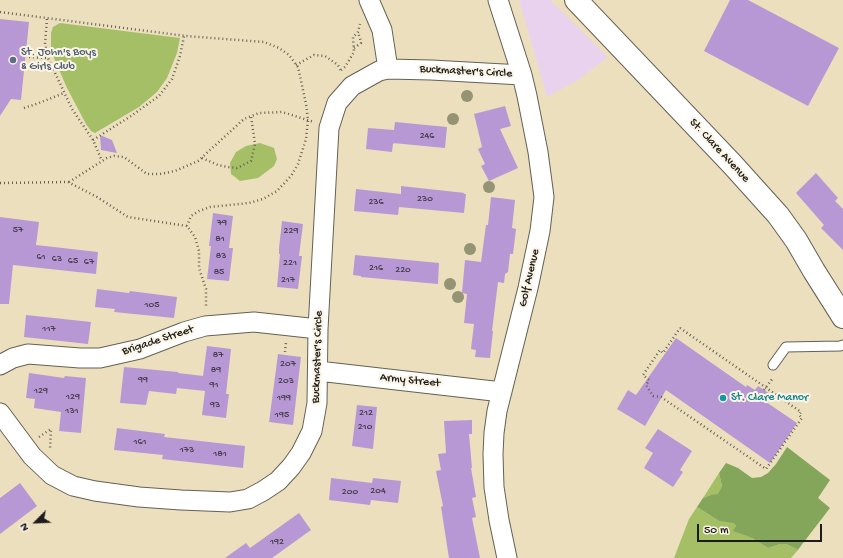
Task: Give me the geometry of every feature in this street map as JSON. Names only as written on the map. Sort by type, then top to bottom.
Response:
[{"type":"street","points":[[369,0],[372,10],[382,30],[388,69]]},
{"type":"street","name":"Golf Avenue","points":[[498,0],[522,75],[538,152],[544,197],[540,231],[528,288],[497,411],[493,454],[495,493],[507,558]]},
{"type":"street","name":"St. Clare Avenue","points":[[576,0],[732,164],[778,216],[796,240],[843,317]]},
{"type":"street","name":"Buckmaster's Circle","points":[[2,420],[32,456],[52,475],[73,486],[95,491],[139,497],[230,502],[248,499],[278,481],[301,453],[312,431],[317,403],[318,329],[329,128],[337,103],[352,86],[379,71],[388,69],[522,75]]},
{"type":"street","name":"Brigade Street","points":[[0,365],[13,358],[28,354],[100,358],[140,349],[184,332],[205,326],[254,322],[318,329]]},
{"type":"street","name":"Army Street","points":[[318,371],[502,392]]},
{"type":"lane","points":[[772,365],[786,347],[843,345]]},
{"type":"path","points":[[0,12],[184,36],[264,42],[279,48],[289,55],[296,65],[306,104],[308,120],[306,139],[298,164],[291,176],[277,191],[263,200],[210,207],[191,216],[186,226]]},
{"type":"path","points":[[47,18],[45,44],[48,58],[72,109],[92,140],[102,161]]},
{"type":"path","points":[[341,70],[349,61],[354,48],[353,37],[358,32],[361,43],[354,48]]},
{"type":"path","points":[[92,140],[131,116],[159,96],[172,79],[180,56],[184,36]]},
{"type":"path","points":[[296,65],[314,55],[325,56],[338,65],[352,86]]},
{"type":"path","points":[[29,57],[48,58]]},
{"type":"path","points":[[24,108],[64,93]]},
{"type":"path","points":[[68,182],[102,161],[114,156],[124,156],[147,174],[160,174],[175,171],[198,161],[244,119],[259,113],[282,112],[329,128]]},
{"type":"path","points":[[202,158],[218,165],[237,168],[251,161],[255,144],[251,116]]},
{"type":"path","points":[[0,183],[68,182],[97,197],[128,217],[186,226],[195,237],[200,251],[199,268],[206,290],[205,326]]},
{"type":"path","points":[[680,328],[765,389],[801,412],[799,415],[802,418],[766,469],[661,397],[653,396],[646,386],[649,380],[643,375],[660,350],[663,352],[680,328]]},
{"type":"path","points":[[35,440],[52,429],[50,450]]},
{"type":"shaded area","points":[[519,0],[550,0],[608,57],[578,80],[547,97]]},
{"type":"green space","points":[[60,23],[180,38],[177,53],[167,78],[157,92],[139,107],[95,133],[91,131],[86,124],[67,88],[51,49],[51,33],[53,27]]},
{"type":"green space","points":[[260,143],[274,148],[277,159],[274,166],[258,178],[240,181],[231,174],[230,163],[236,152],[246,146]]},
{"type":"green space","points":[[787,447],[830,480],[818,498],[830,508],[797,551],[797,549],[786,544],[780,544],[768,548],[752,538],[733,531],[736,526],[734,523],[719,521],[697,507],[703,498],[718,494],[722,486],[719,473],[726,463],[738,468],[752,478],[761,477],[768,473],[776,464]]},
{"type":"green space","points":[[719,473],[722,486],[718,495],[711,495],[703,498]]},
{"type":"green space","points":[[697,507],[719,521],[734,522],[736,526],[734,531],[752,538],[768,548],[780,544],[786,544],[797,549],[797,551],[791,558],[674,558],[689,519]]},
{"type":"building","points":[[730,0],[748,0],[839,48],[808,106],[704,51]]},
{"type":"building","name":"St. John's Boys & Girls Club","points":[[0,19],[29,22],[21,100],[11,99],[0,116]]},
{"type":"building","points":[[505,106],[511,126],[500,129],[518,168],[489,181],[481,166],[485,164],[478,149],[482,147],[474,114]]},
{"type":"building","points":[[395,122],[447,127],[445,148],[393,143],[392,152],[366,149],[368,128],[394,130]]},
{"type":"building","points":[[100,135],[112,140],[117,153],[101,150]]},
{"type":"building","points":[[816,173],[838,198],[835,201],[843,209],[843,250],[821,228],[824,225],[796,193]]},
{"type":"building","points":[[401,186],[465,193],[463,194],[466,194],[464,213],[399,207],[398,215],[354,211],[356,189],[401,194]]},
{"type":"building","points":[[491,197],[515,200],[512,228],[516,229],[513,254],[510,254],[508,272],[505,274],[504,283],[498,282],[490,358],[475,357],[476,350],[471,349],[474,324],[464,323],[467,294],[462,293],[465,260],[481,262],[486,225],[488,225]]},
{"type":"building","points":[[213,213],[233,216],[229,248],[233,248],[229,281],[207,279]]},
{"type":"building","points":[[0,217],[39,222],[36,245],[98,252],[96,274],[13,265],[9,304],[0,304]]},
{"type":"building","points":[[282,221],[303,224],[299,256],[302,256],[298,289],[277,287]]},
{"type":"building","points":[[355,255],[439,263],[438,284],[353,275]]},
{"type":"building","points":[[97,289],[129,293],[130,291],[177,297],[174,318],[114,312],[115,309],[95,307]]},
{"type":"building","points":[[26,315],[91,322],[88,344],[24,337]]},
{"type":"building","name":"St. Clare Manor","points":[[676,338],[746,387],[747,385],[755,390],[758,386],[764,390],[771,395],[766,402],[797,423],[770,463],[666,390],[645,426],[617,409],[628,390],[636,395]]},
{"type":"building","points":[[207,346],[231,349],[226,394],[229,394],[226,418],[202,415],[205,391],[177,388],[176,394],[149,391],[146,405],[120,403],[124,367],[203,376]]},
{"type":"building","points":[[278,354],[301,357],[293,425],[269,422]]},
{"type":"building","points":[[29,373],[64,378],[65,376],[86,378],[81,433],[59,431],[61,412],[34,408],[35,399],[26,398]]},
{"type":"building","points":[[357,405],[377,407],[373,449],[352,446]]},
{"type":"building","points":[[472,420],[472,434],[469,434],[471,468],[476,497],[472,498],[476,517],[472,518],[480,558],[449,558],[441,507],[443,506],[436,471],[441,470],[438,454],[446,453],[444,421]]},
{"type":"building","points":[[117,428],[165,434],[164,437],[245,446],[243,468],[162,459],[163,455],[114,450]]},
{"type":"building","points":[[658,429],[692,451],[680,470],[683,472],[673,487],[644,468],[653,453],[645,448]]},
{"type":"building","points":[[331,478],[372,483],[373,478],[401,481],[398,503],[371,500],[370,505],[329,500]]},
{"type":"building","points":[[20,483],[37,506],[0,534],[0,498]]},
{"type":"building","points":[[299,513],[311,530],[272,558],[225,558],[246,543],[250,548]]},
{"type":"place","name":"St. John's Boys & Girls Club","points":[[13,60]]},
{"type":"place","name":"St. Clare Manor","points":[[723,398]]}]
